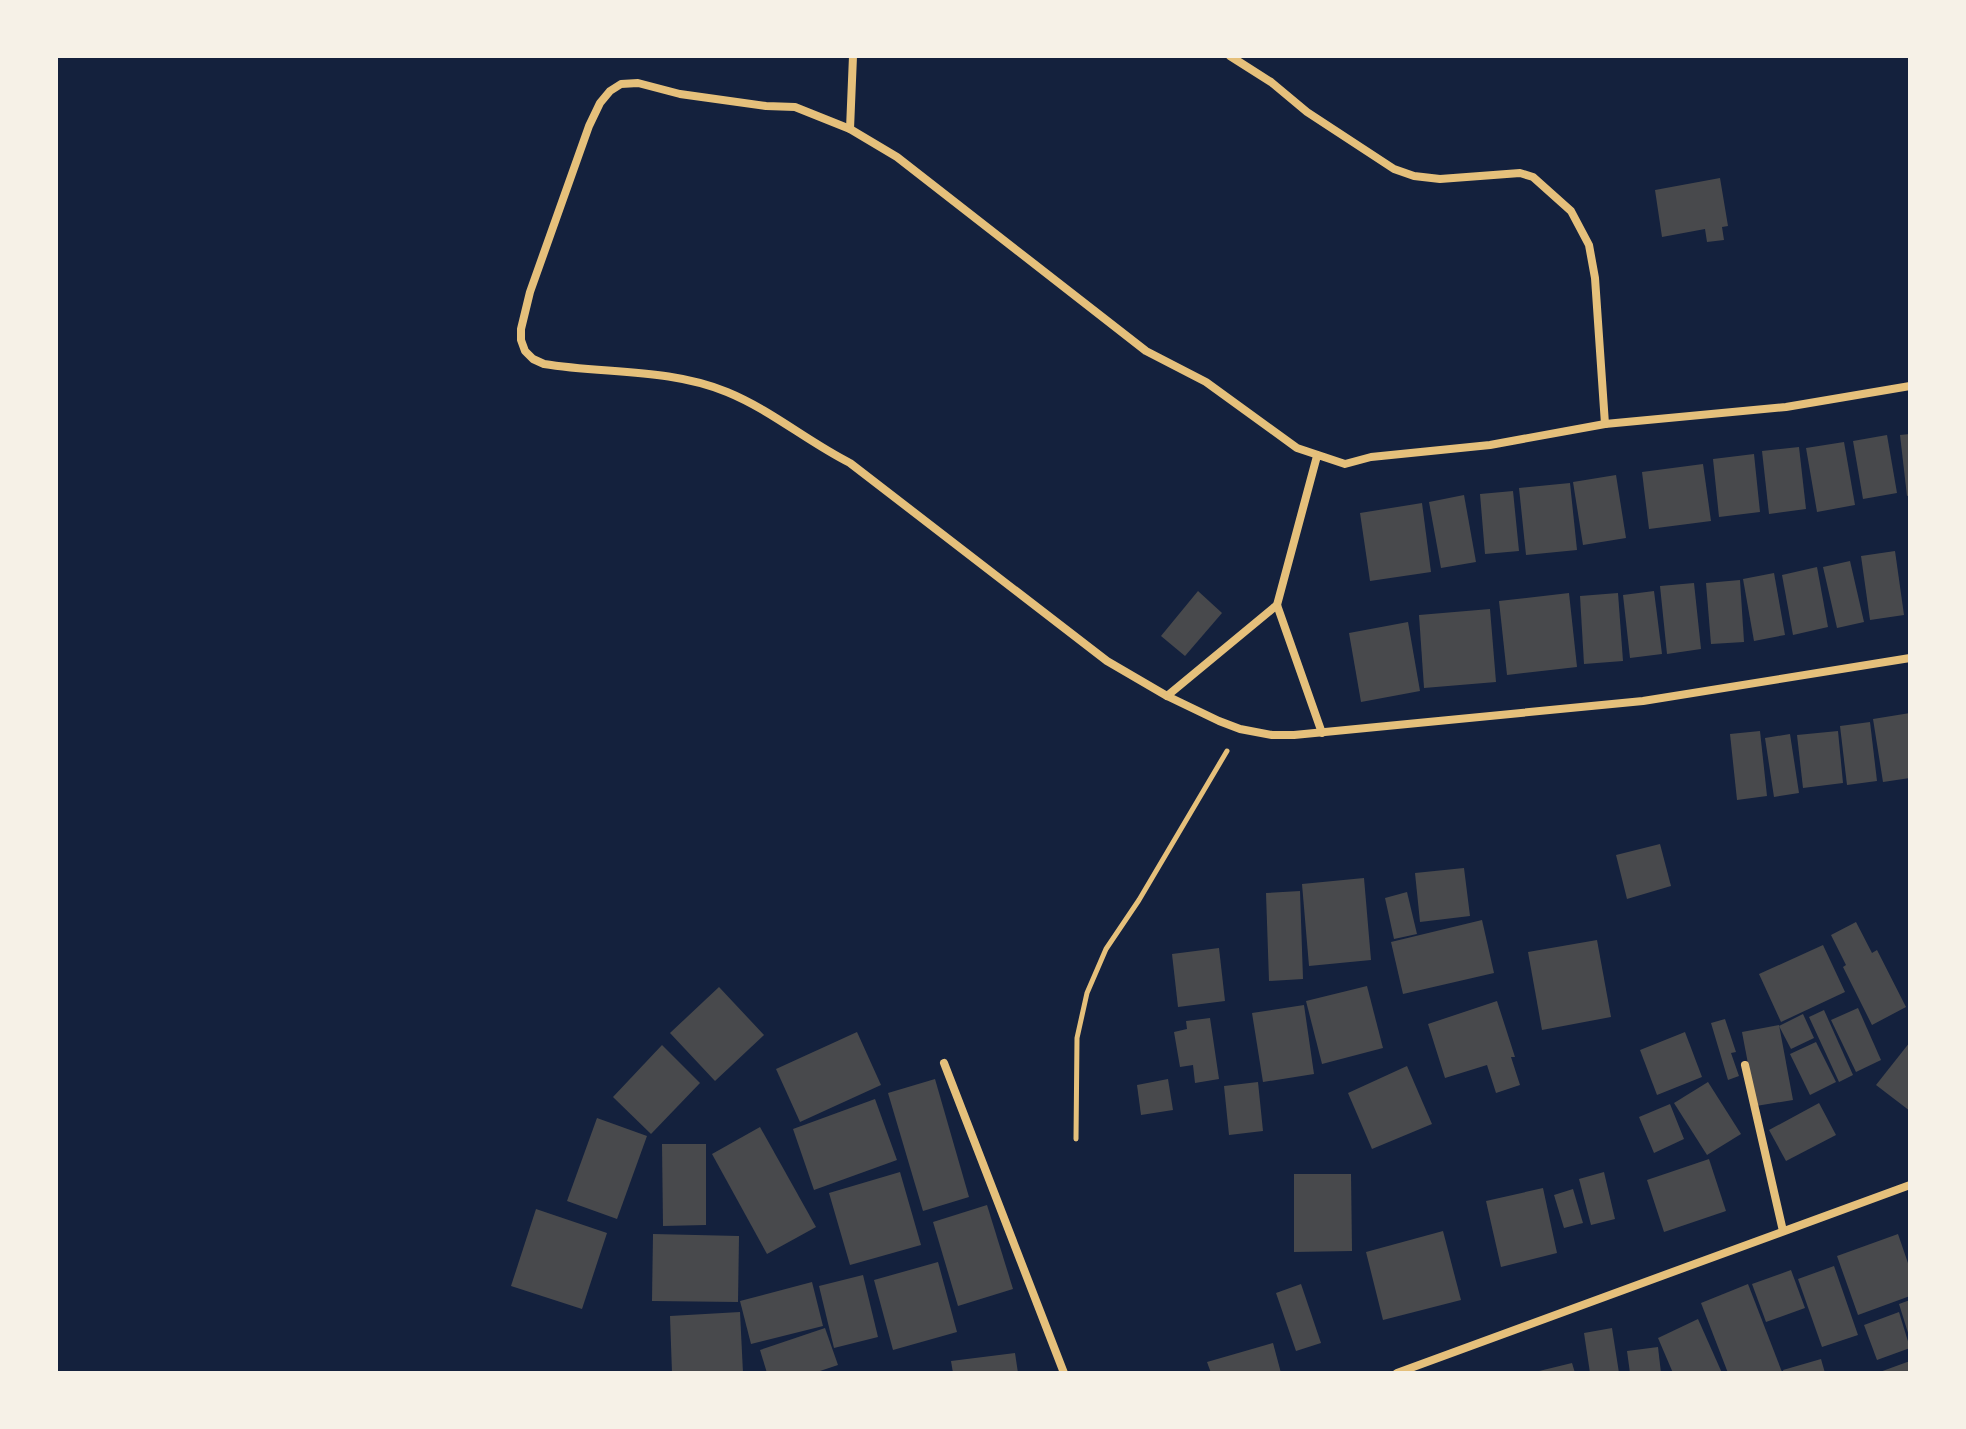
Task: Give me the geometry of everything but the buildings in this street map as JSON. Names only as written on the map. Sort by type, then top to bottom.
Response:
[{"type":"street","points":[[850,129],[853,56]]},
{"type":"street","points":[[1230,56],[1271,82],[1307,112],[1394,169],[1414,176],[1440,179],[1520,173],[1533,177],[1571,211],[1589,245],[1595,278],[1605,424]]},
{"type":"street","points":[[1910,386],[1786,407],[1605,424],[1490,445],[1371,457],[1345,464],[1297,448],[1206,382],[1146,351],[897,157],[850,129],[795,107],[680,94],[638,83],[621,84],[610,91],[600,103],[589,126],[530,292],[521,329],[525,351],[544,364],[646,373],[697,383],[726,392],[754,406],[820,448],[850,463],[1107,661],[1167,696],[1240,729],[1272,735],[1322,733],[1643,701],[1910,658]]},
{"type":"street","points":[[1317,456],[1277,605],[1322,733]]},
{"type":"street","points":[[1167,696],[1277,605]]},
{"type":"street","points":[[944,1063],[1064,1373]]},
{"type":"street","points":[[1745,1065],[1783,1231]]},
{"type":"street","points":[[1397,1373],[1910,1185]]},
{"type":"path","points":[[1076,1139],[1077,1038],[1087,993],[1106,949],[1139,900],[1240,729]]}]
